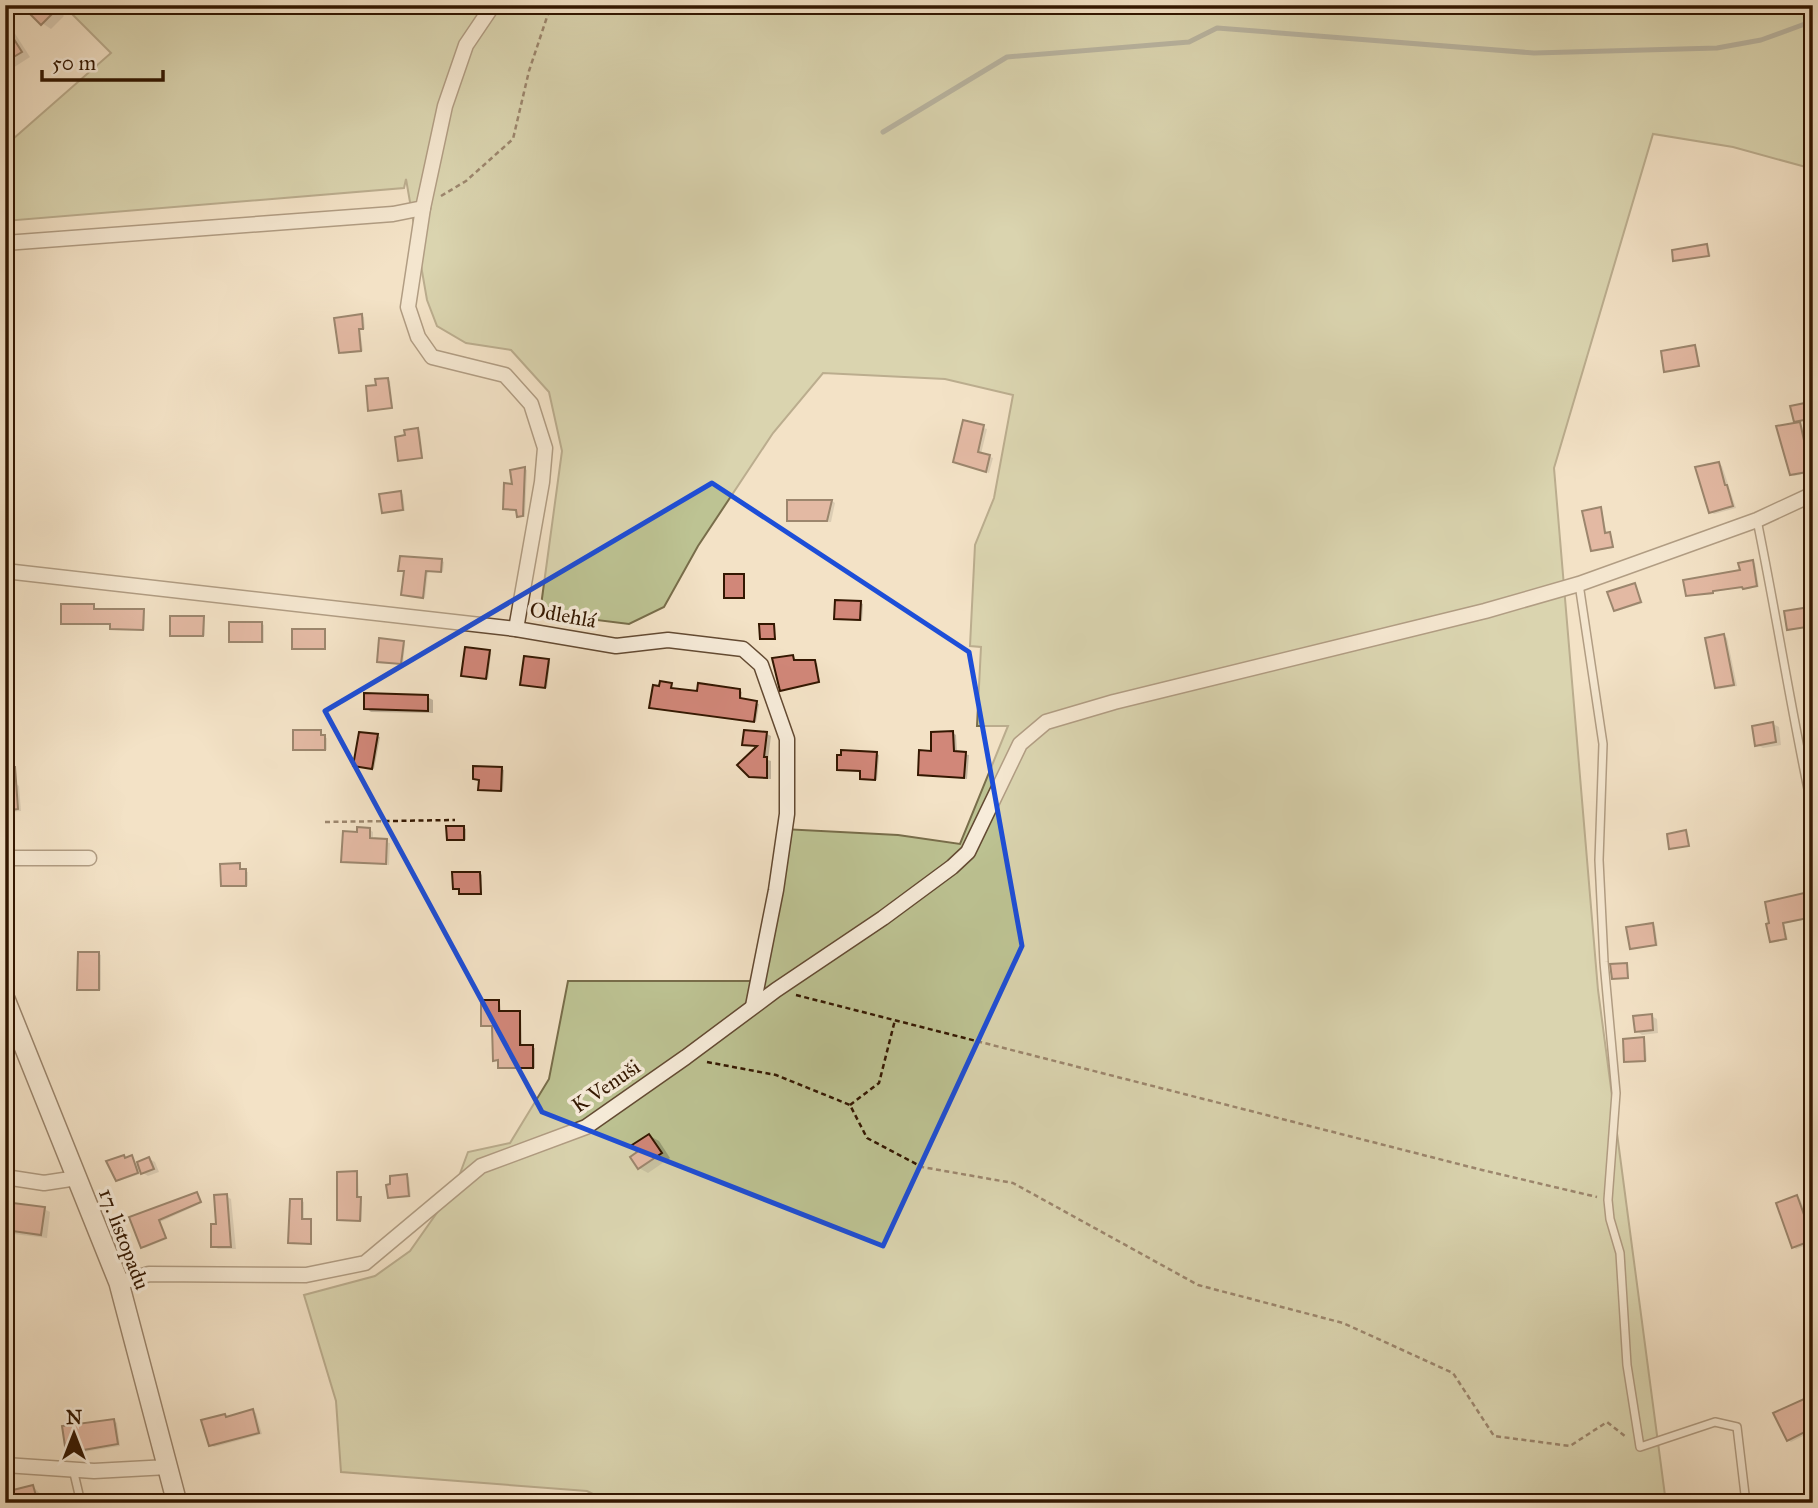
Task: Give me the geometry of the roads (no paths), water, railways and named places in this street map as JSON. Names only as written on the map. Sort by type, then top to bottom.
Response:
[{"type":"main road","name":"17. listopadu","points":[[5,999],[119,1283],[177,1503]]},
{"type":"street","points":[[493,5],[466,45],[445,106],[423,208],[408,307],[418,337],[432,357],[505,375],[531,404],[545,447],[542,482],[516,629]]},
{"type":"street","points":[[5,243],[393,214],[423,208]]},
{"type":"street","points":[[1579,584],[1757,520],[1813,494]]},
{"type":"street","name":"Odlehlá","points":[[5,571],[516,629],[616,646],[668,640],[743,649],[761,665],[788,739],[787,814],[776,890],[753,1006]]},
{"type":"street","name":"K Venuši","points":[[119,1283],[149,1274],[306,1275],[365,1262],[481,1166],[586,1127],[951,867],[968,852],[1020,744],[1046,722],[1114,702],[1485,611],[1579,584]]},
{"type":"street","points":[[5,858],[89,858]]},
{"type":"street","points":[[5,1177],[44,1183],[77,1178]]},
{"type":"street","points":[[5,1465],[94,1471],[168,1467]]},
{"type":"lane","points":[[1757,520],[1813,813]]},
{"type":"lane","points":[[1579,584],[1603,744],[1599,860],[1604,962],[1616,1093],[1608,1200],[1610,1219],[1620,1253],[1627,1366],[1640,1447],[1716,1422],[1737,1427],[1746,1503]]},
{"type":"lane","points":[[73,1469],[81,1503]]},
{"type":"waterway","points":[[883,132],[1007,57],[1189,42],[1217,28],[1534,53],[1717,48],[1761,40],[1813,21]]}]
